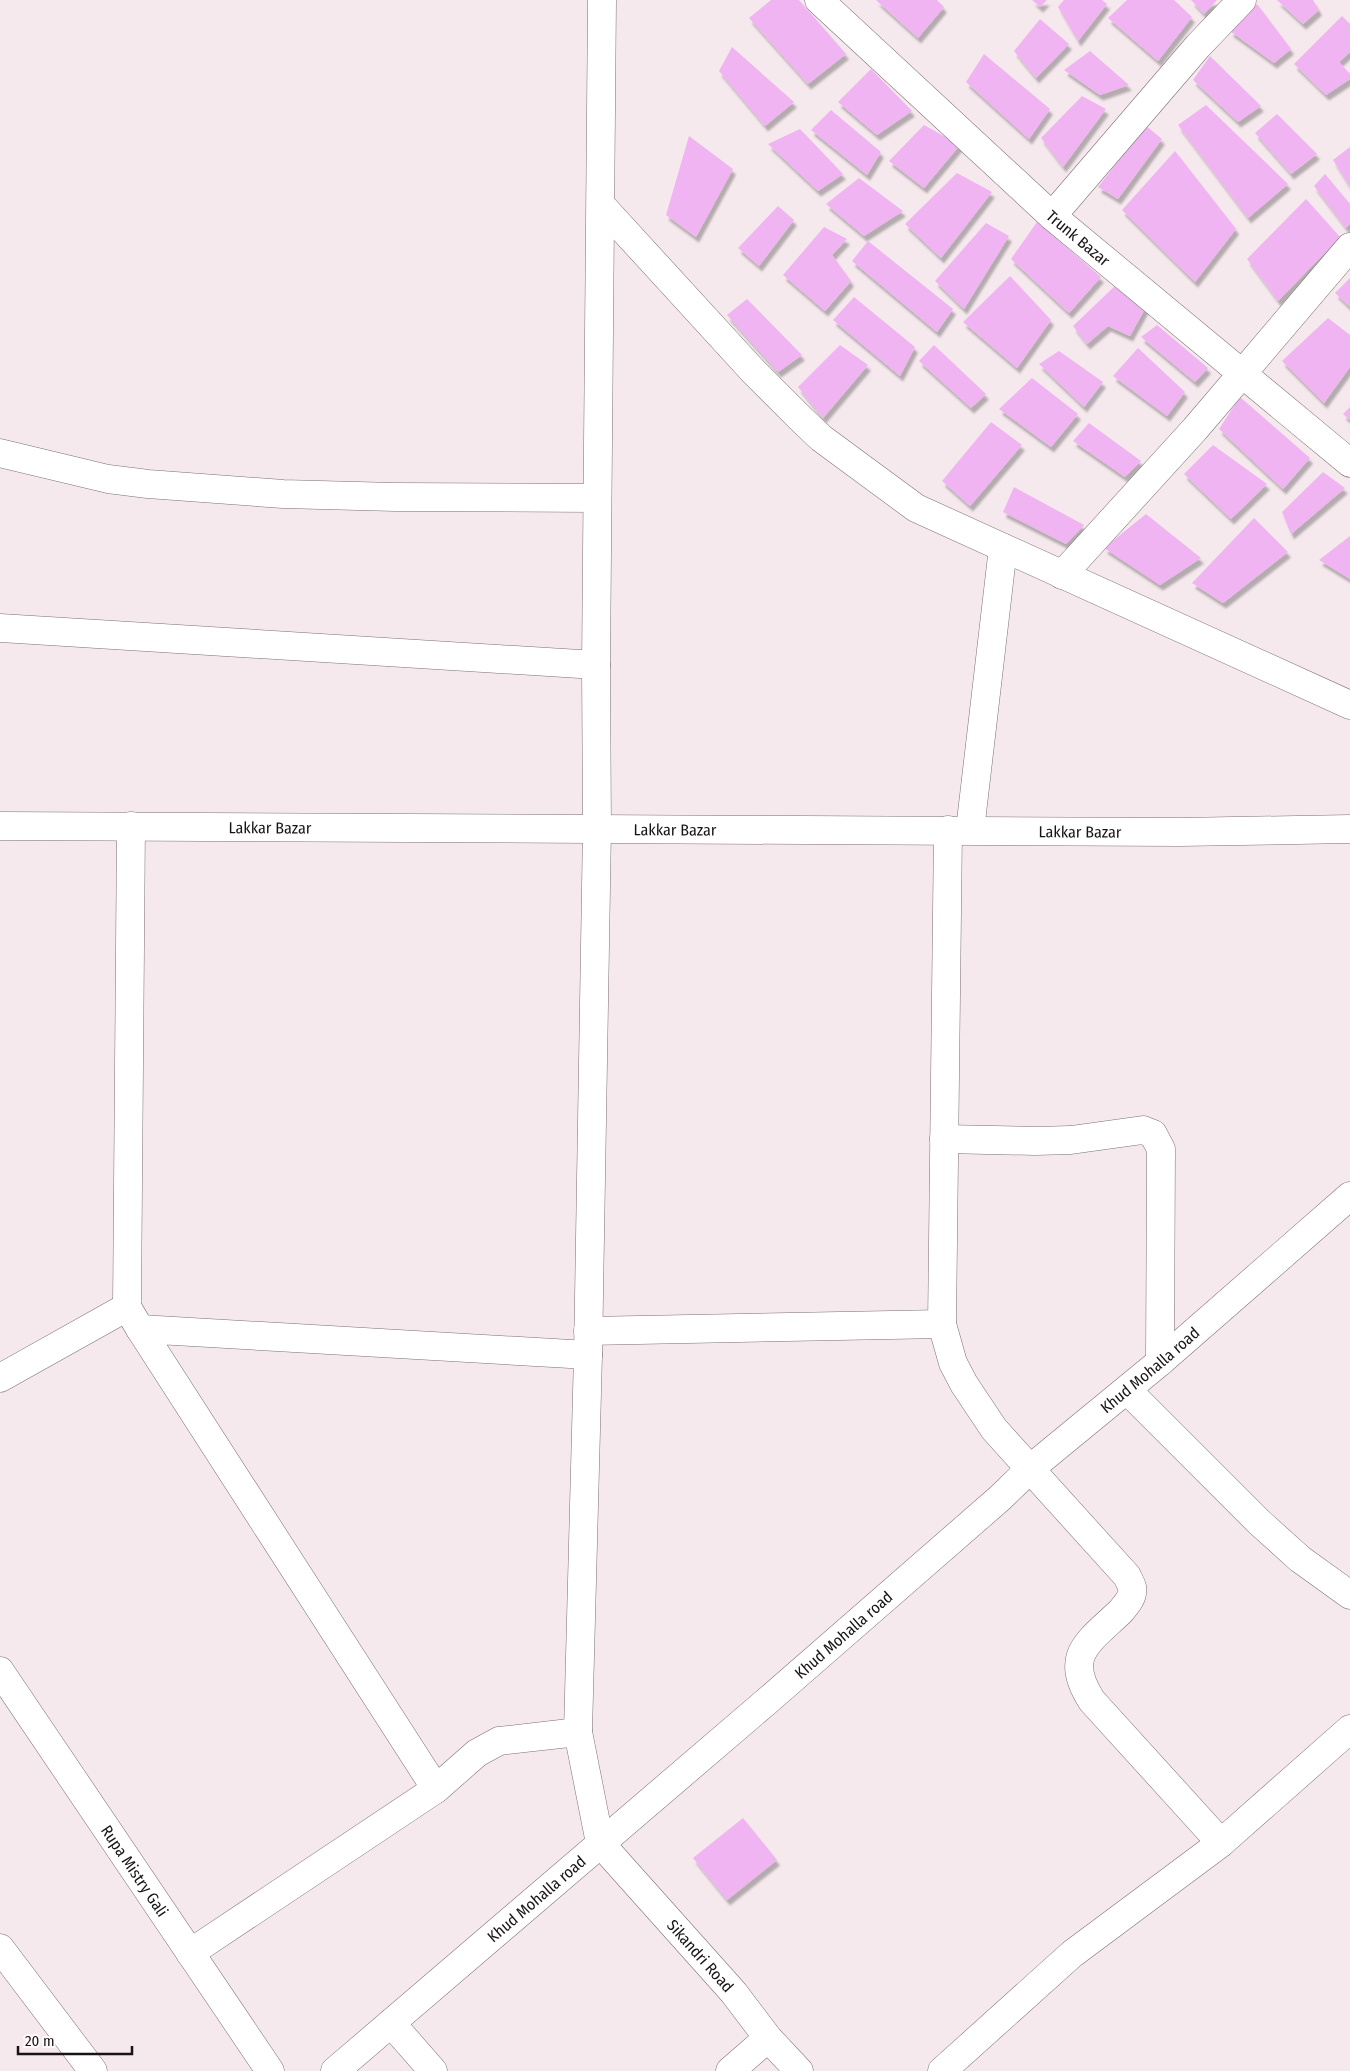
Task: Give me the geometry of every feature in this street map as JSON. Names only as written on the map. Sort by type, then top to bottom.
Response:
[{"type":"street","points":[[600,1844],[578,1732],[588,1343],[597,828],[597,498],[602,0]]},
{"type":"street","name":"Trunk Bazar","points":[[820,0],[1052,216],[1350,463]]},
{"type":"street","points":[[1052,216],[1198,46],[1242,0]]},
{"type":"street","points":[[601,205],[753,371],[821,438],[916,508],[1350,705]]},
{"type":"street","points":[[1062,575],[1195,429],[1350,247]]},
{"type":"street","points":[[0,453],[108,479],[148,484],[283,494],[395,497],[597,498]]},
{"type":"street","points":[[1003,548],[959,830],[944,1140],[942,1324],[953,1363],[964,1384],[994,1429],[1127,1576],[1132,1587],[1131,1598],[1128,1603],[1087,1645],[1079,1658],[1082,1686],[1092,1701],[1221,1843]]},
{"type":"street","points":[[0,628],[596,665]]},
{"type":"street","name":"Lakkar Bazar","points":[[0,826],[1180,832],[1350,829]]},
{"type":"street","points":[[131,826],[134,1318],[436,1789]]},
{"type":"street","points":[[944,1140],[1071,1140],[1143,1130],[1153,1134],[1161,1149],[1160,1362]]},
{"type":"street","name":"Khud Mohalla road","points":[[335,2071],[817,1658],[1000,1498],[1030,1468],[1160,1362],[1350,1196]]},
{"type":"street","points":[[0,1378],[134,1318],[588,1343],[942,1324]]},
{"type":"street","points":[[1127,1390],[1259,1522],[1300,1559],[1350,1595]]},
{"type":"street","name":"Rupa Mistry Gali","points":[[0,1671],[270,2071]]},
{"type":"street","points":[[942,2071],[1072,1954],[1221,1843],[1350,1729]]},
{"type":"street","points":[[190,1953],[436,1789],[477,1753],[499,1740],[578,1732]]},
{"type":"street","name":"Sikandri Road","points":[[600,1844],[734,1993],[768,2038],[799,2071]]},
{"type":"street","points":[[0,1948],[93,2071]]},
{"type":"street","points":[[391,2023],[433,2071]]},
{"type":"street","points":[[730,2071],[768,2038]]},
{"type":"building","points":[[771,0],[799,0],[846,54],[808,84],[749,18]]},
{"type":"building","points":[[876,0],[937,0],[944,7],[918,38]]},
{"type":"building","points":[[1032,0],[1047,0],[1040,7]]},
{"type":"building","points":[[1064,0],[1102,0],[1107,4],[1078,41],[1058,7]]},
{"type":"building","points":[[1127,0],[1174,0],[1192,17],[1158,61],[1108,18]]},
{"type":"building","points":[[1191,0],[1217,0],[1204,14]]},
{"type":"building","points":[[1277,0],[1313,0],[1319,10],[1303,24]]},
{"type":"building","points":[[1257,4],[1291,49],[1274,63],[1230,31]]},
{"type":"building","points":[[1342,16],[1350,24],[1350,52],[1339,62],[1350,74],[1350,79],[1326,95],[1294,64]]},
{"type":"building","points":[[1040,19],[1069,44],[1036,78],[1014,51]]},
{"type":"building","points":[[732,47],[794,102],[765,126],[719,71]]},
{"type":"building","points":[[1090,51],[1129,85],[1100,95],[1064,70]]},
{"type":"building","points":[[984,54],[1050,109],[1029,139],[966,82]]},
{"type":"building","points":[[1210,56],[1261,106],[1238,122],[1193,80]]},
{"type":"building","points":[[871,69],[912,111],[877,135],[838,102]]},
{"type":"building","points":[[1082,96],[1106,109],[1063,167],[1041,138]]},
{"type":"building","points":[[1206,105],[1288,184],[1248,218],[1178,125]]},
{"type":"building","points":[[831,110],[881,152],[867,175],[811,130]]},
{"type":"building","points":[[1277,114],[1317,154],[1291,174],[1255,133]]},
{"type":"building","points":[[924,125],[960,145],[924,188],[889,161]]},
{"type":"building","points":[[1146,126],[1162,139],[1118,199],[1098,187]]},
{"type":"building","points":[[800,129],[843,174],[818,191],[768,144]]},
{"type":"building","points":[[689,136],[733,169],[696,237],[666,215]]},
{"type":"building","points":[[1350,147],[1350,187],[1333,160]]},
{"type":"building","points":[[1175,151],[1236,229],[1195,282],[1122,210]]},
{"type":"building","points":[[957,173],[992,192],[941,258],[905,224]]},
{"type":"building","points":[[1325,174],[1350,204],[1350,224],[1346,228],[1314,186]]},
{"type":"building","points":[[859,178],[903,211],[864,236],[826,204]]},
{"type":"building","points":[[1306,199],[1340,237],[1278,301],[1247,259]]},
{"type":"building","points":[[778,206],[794,220],[759,266],[738,248]]},
{"type":"building","points":[[1037,222],[1101,277],[1069,313],[1011,259]]},
{"type":"building","points":[[986,223],[1009,236],[964,309],[935,281]]},
{"type":"building","points":[[824,227],[847,239],[832,255],[851,281],[825,311],[783,275]]},
{"type":"building","points":[[868,241],[953,309],[937,332],[852,261]]},
{"type":"building","points":[[1010,276],[1051,320],[1017,368],[963,322]]},
{"type":"building","points":[[1350,278],[1350,307],[1335,293]]},
{"type":"building","points":[[1116,285],[1146,307],[1130,336],[1108,326],[1087,344],[1073,326]]},
{"type":"building","points":[[854,297],[915,347],[900,376],[833,320]]},
{"type":"building","points":[[747,299],[802,355],[778,372],[727,315]]},
{"type":"building","points":[[1328,318],[1350,335],[1350,367],[1324,403],[1282,361]]},
{"type":"building","points":[[1157,325],[1208,368],[1195,382],[1141,337]]},
{"type":"building","points":[[840,345],[868,365],[823,418],[798,387]]},
{"type":"building","points":[[934,345],[986,394],[971,408],[919,361]]},
{"type":"building","points":[[1138,348],[1185,392],[1167,416],[1113,376]]},
{"type":"building","points":[[1059,351],[1103,382],[1084,407],[1039,364]]},
{"type":"building","points":[[1032,378],[1078,414],[1051,447],[999,409]]},
{"type":"building","points":[[1240,397],[1310,458],[1283,489],[1219,429]]},
{"type":"building","points":[[1350,407],[1350,420],[1343,414]]},
{"type":"building","points":[[991,422],[1022,445],[970,506],[942,481]]},
{"type":"building","points":[[1089,423],[1141,461],[1125,477],[1073,441]]},
{"type":"building","points":[[1213,445],[1267,484],[1231,519],[1184,474]]},
{"type":"building","points":[[1323,472],[1345,488],[1291,534],[1282,512]]},
{"type":"building","points":[[1014,487],[1084,525],[1066,544],[1003,512]]},
{"type":"building","points":[[1146,514],[1201,558],[1160,585],[1104,548]]},
{"type":"building","points":[[1254,518],[1288,552],[1223,603],[1192,583]]},
{"type":"building","points":[[1350,536],[1350,579],[1319,560]]},
{"type":"building","points":[[743,1818],[777,1860],[727,1900],[693,1858]]}]
